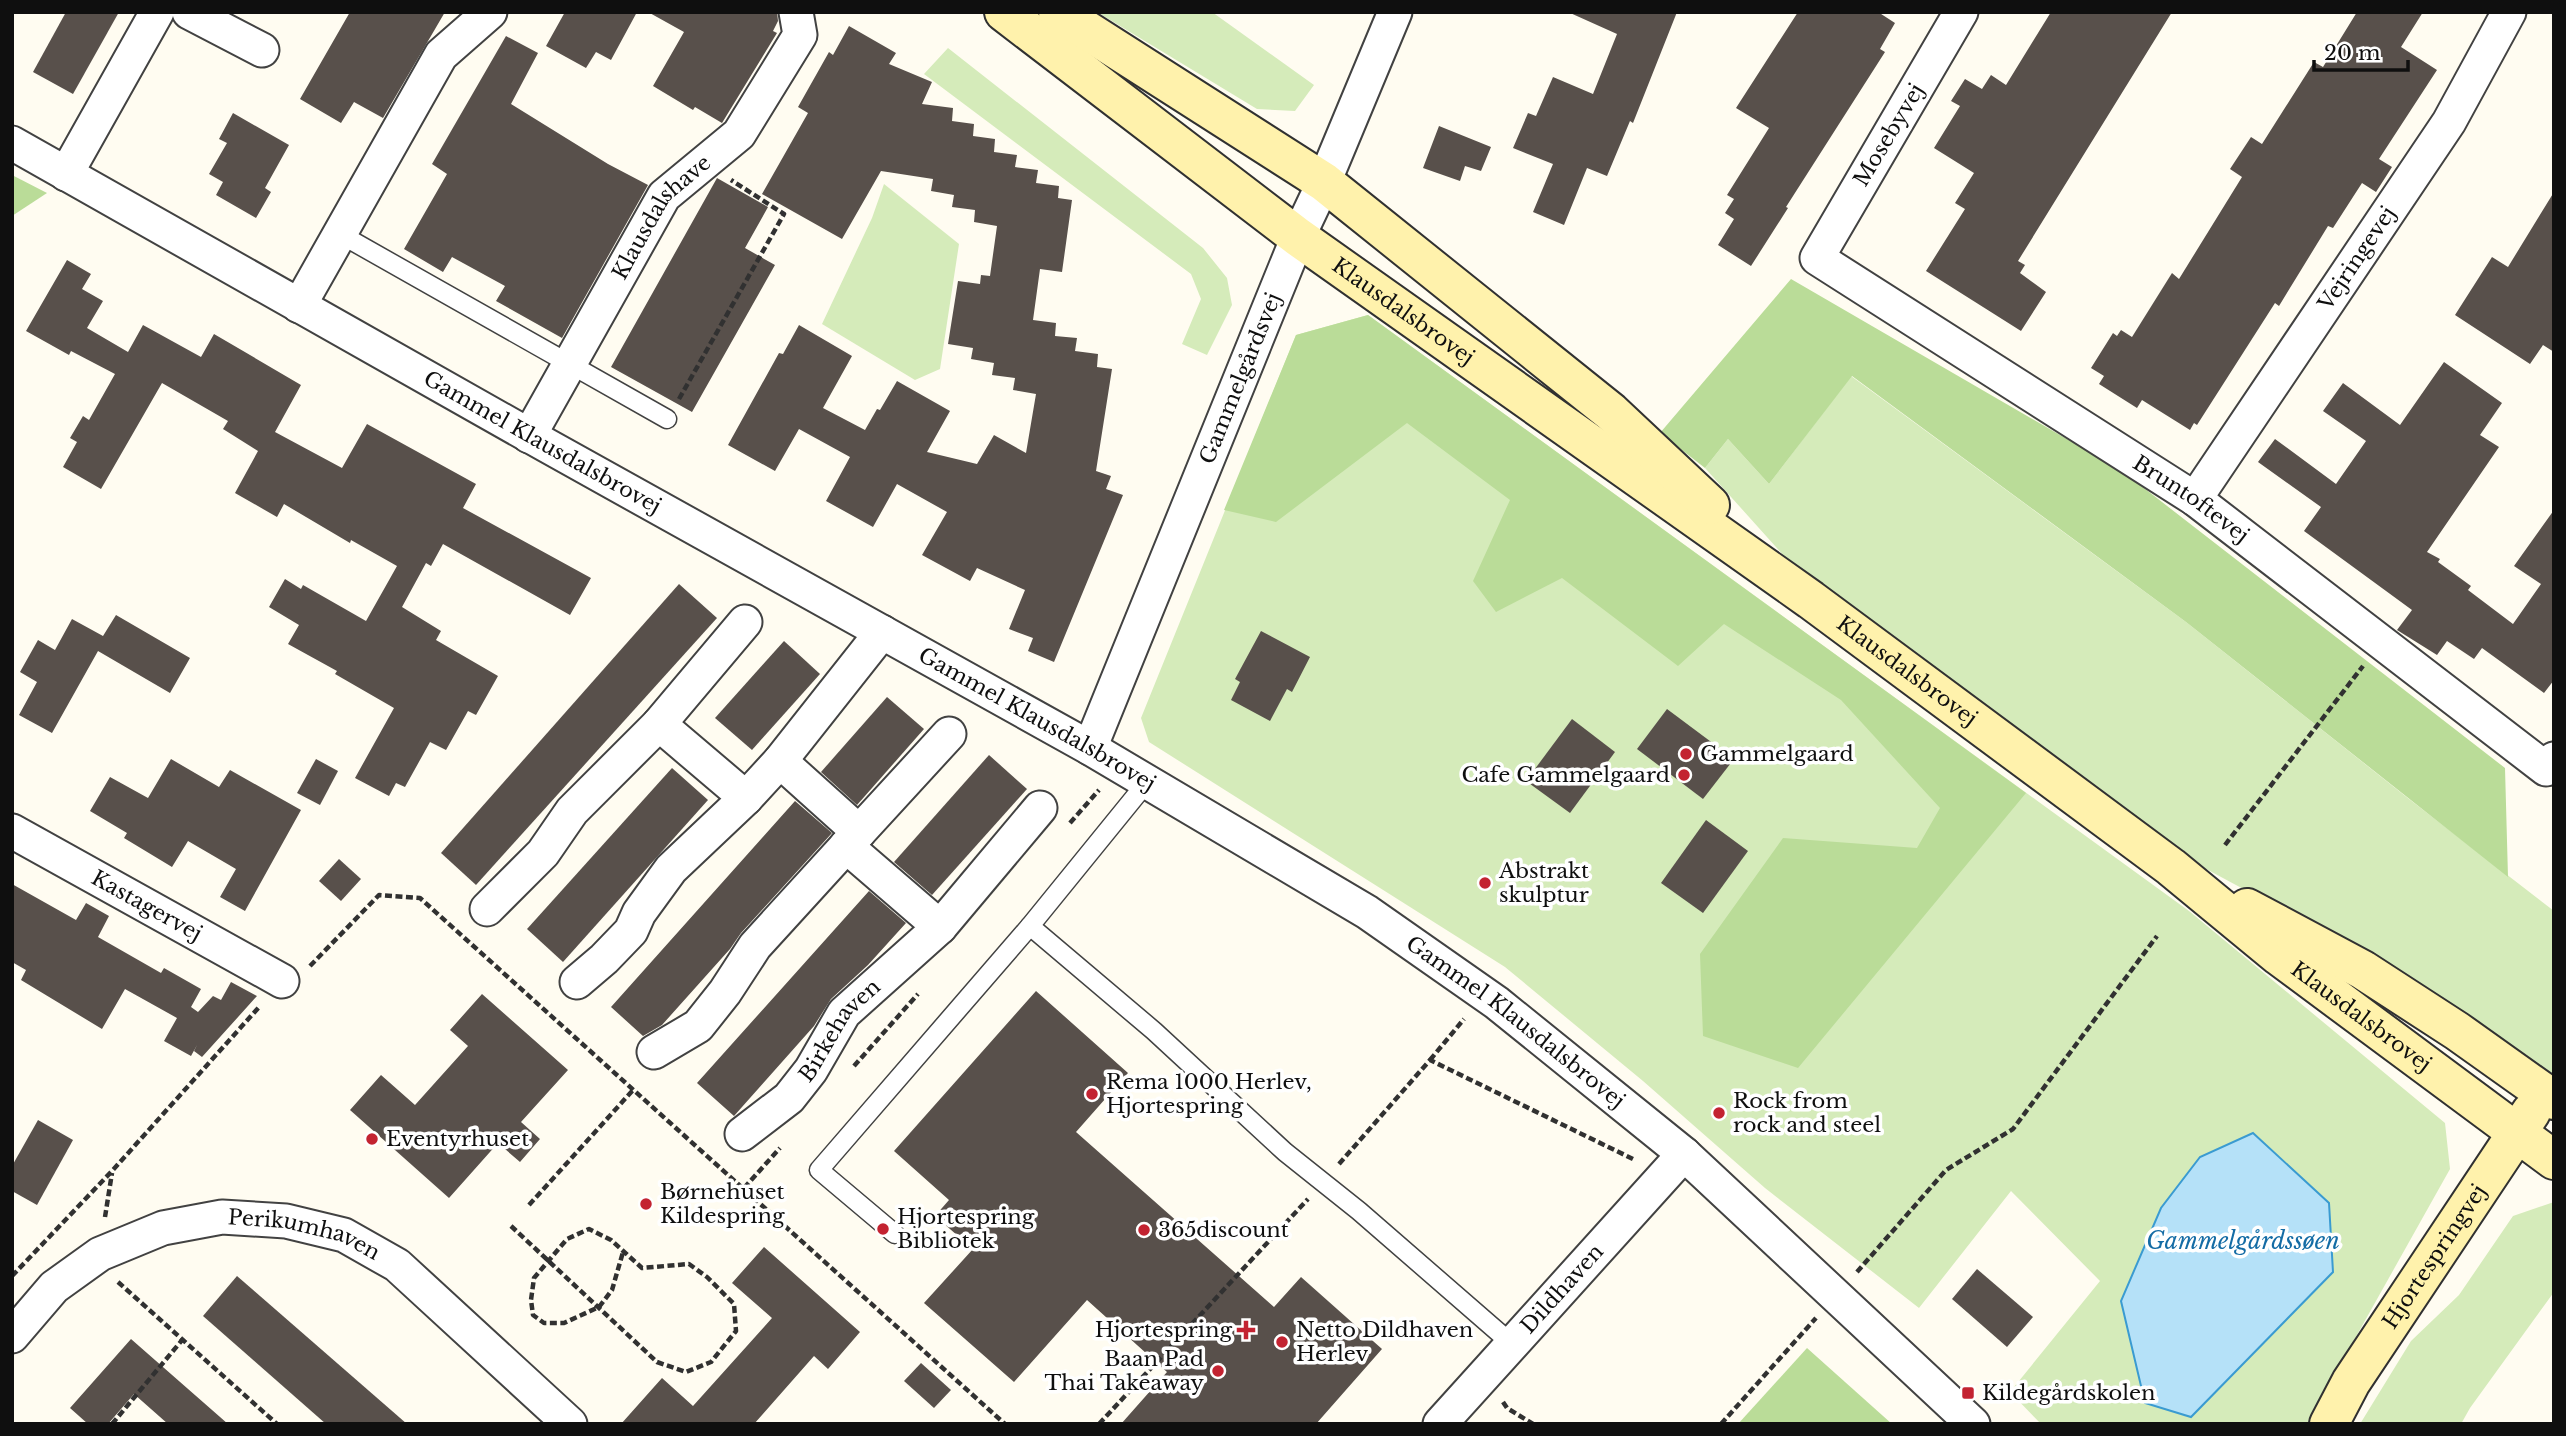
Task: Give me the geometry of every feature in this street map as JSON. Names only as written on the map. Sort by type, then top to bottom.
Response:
[{"type":"street","points":[[65,174],[157,12]]},
{"type":"street","points":[[189,12],[262,50]]},
{"type":"street","points":[[299,306],[441,55],[491,12]]},
{"type":"street","name":"Klausdalshave","points":[[529,436],[664,196],[739,134],[800,35],[796,12]]},
{"type":"street","name":"Klausdalsbrovej","points":[[1004,12],[1298,237],[1811,600],[2171,867],[2279,956],[2554,1160]]},
{"type":"street","name":"Klausdalsbrovej","points":[[1058,12],[1324,182],[1611,412],[1811,600]]},
{"type":"street","name":"Gammelgårdsvej","points":[[1090,748],[1298,237],[1324,182],[1395,12]]},
{"type":"street","name":"Mosebyvej","points":[[1816,258],[1961,12]]},
{"type":"street","name":"Vejringevej","points":[[2195,499],[2449,122],[2509,12]]},
{"type":"street","name":"Gammel Klausdalsbrovej","points":[[12,143],[529,436],[1090,748],[1367,912],[1485,994],[1675,1164],[1837,1294],[1973,1424]]},
{"type":"street","name":"Bruntoftevej","points":[[1816,258],[2195,499],[2381,642],[2550,764]]},
{"type":"street","points":[[488,909],[543,853],[572,811],[659,724],[745,622]]},
{"type":"street","points":[[577,982],[604,959],[631,930],[639,913],[671,869],[746,798],[780,761],[882,632]]},
{"type":"street","points":[[659,724],[746,798]]},
{"type":"street","points":[[654,1052],[698,1026],[725,992],[755,946],[949,734]]},
{"type":"street","points":[[780,761],[940,927]]},
{"type":"street","name":"Birkehaven","points":[[742,1134],[789,1098],[811,1070],[844,1013],[940,927],[1040,808]]},
{"type":"street","name":"Kastagervej","points":[[12,831],[282,981]]},
{"type":"street","name":"Klausdalsbrovej","points":[[2171,867],[2362,970],[2458,1031],[2549,1097]]},
{"type":"street","name":"Hjortespringvej","points":[[2329,1424],[2351,1382],[2517,1133],[2549,1097]]},
{"type":"street","name":"Dildhaven","points":[[1440,1424],[1675,1164]]},
{"type":"street","name":"Perikumhaven","points":[[12,1336],[54,1287],[100,1254],[163,1228],[222,1217],[286,1221],[344,1235],[397,1265],[570,1424]]},
{"type":"lane","points":[[340,234],[667,419]]},
{"type":"lane","points":[[895,1234],[819,1170],[1030,926],[1147,782]]},
{"type":"lane","points":[[1030,926],[1154,1031],[1285,1152],[1359,1211],[1511,1344]]},
{"type":"path","points":[[667,419],[784,214],[704,163]]},
{"type":"path","points":[[2225,845],[2381,642]]},
{"type":"path","points":[[12,1276],[112,1171],[282,981],[309,967],[379,895],[420,898],[1005,1424]]},
{"type":"path","points":[[1721,1424],[1946,1170],[2013,1129],[2157,936]]},
{"type":"path","points":[[1099,1424],[1322,1183],[1485,994]]},
{"type":"path","points":[[1430,1060],[1675,1164]]},
{"type":"path","points":[[529,1205],[634,1089]]},
{"type":"path","points":[[112,1171],[100,1254],[116,1280],[277,1424]]},
{"type":"path","points":[[511,1226],[548,1260],[598,1307],[657,1362],[686,1372],[712,1362],[736,1331],[734,1304],[707,1277],[689,1264],[642,1269],[611,1240],[589,1229],[567,1239],[548,1260],[534,1278],[531,1300],[533,1315],[544,1323],[564,1323],[598,1307],[612,1290],[623,1252]]},
{"type":"path","points":[[113,1424],[183,1339]]},
{"type":"green space","points":[[1097,12],[1212,12],[1314,85],[1295,111],[1257,109]]},
{"type":"green space","points":[[948,48],[1203,248],[1227,278],[1232,305],[1207,355],[1182,344],[1201,299],[1191,274],[924,74]]},
{"type":"green space","points":[[12,175],[47,193],[12,216]]},
{"type":"green space","points":[[884,184],[959,244],[940,369],[915,380],[822,324],[872,218]]},
{"type":"green space","points":[[1791,279],[2122,471],[2505,768],[2508,877],[2186,622],[1852,376],[1769,484],[1728,439],[1705,468],[1660,433]]},
{"type":"green space","points":[[1368,315],[2189,911],[2445,1123],[2450,1169],[2307,1424],[2041,1424],[2010,1392],[2100,1281],[2011,1191],[1919,1308],[1765,1188],[1643,1081],[1505,967],[1149,742],[1141,718],[1296,335]]},
{"type":"green space","points":[[1368,315],[2026,793],[1798,1068],[1703,1036],[1700,954],[1783,838],[1917,848],[1940,808],[1841,700],[1724,624],[1678,666],[1562,578],[1496,612],[1473,581],[1510,500],[1407,423],[1276,522],[1224,510],[1296,335]]},
{"type":"green space","points":[[1851,376],[2186,622],[2554,911],[2554,1079],[2375,960],[2169,849],[1802,576],[1705,468],[1728,439],[1769,484]]},
{"type":"green space","points":[[2554,1202],[2554,1292],[2461,1424],[2360,1424],[2411,1341],[2459,1295],[2513,1216]]},
{"type":"green space","points":[[1807,1348],[1892,1424],[1738,1424]]},
{"type":"water","name":"Gammelgårdssøen","points":[[2253,1133],[2329,1203],[2333,1272],[2191,1417],[2145,1403],[2121,1301],[2161,1208],[2200,1157]]},
{"type":"building","points":[[66,12],[119,12],[73,94],[33,72]]},
{"type":"building","points":[[350,12],[445,12],[383,118],[354,102],[341,123],[300,99]]},
{"type":"building","points":[[565,12],[637,12],[611,60],[596,52],[586,68],[546,46]]},
{"type":"building","points":[[648,12],[777,12],[778,21],[773,31],[777,33],[722,123],[695,107],[693,110],[653,86],[684,32]]},
{"type":"building","points":[[1568,12],[1677,12],[1633,123],[1630,121],[1607,176],[1587,168],[1564,225],[1533,212],[1553,164],[1513,148],[1528,113],[1536,116],[1553,77],[1593,94],[1617,34]]},
{"type":"building","points":[[1798,12],[1878,12],[1895,23],[1880,49],[1885,52],[1751,266],[1718,245],[1734,219],[1725,213],[1734,199],[1727,195],[1769,128],[1736,108]]},
{"type":"building","points":[[2051,12],[2172,12],[2018,261],[2025,265],[2020,273],[2046,292],[2021,331],[1926,271],[1965,209],[1955,203],[1974,173],[1934,148],[1960,106],[1951,101],[1965,79],[1982,89],[1991,75],[2006,85]]},
{"type":"building","points":[[2357,12],[2423,12],[2401,47],[2437,70],[2379,159],[2392,167],[2376,192],[2362,183],[2333,228],[2328,226],[2279,306],[2275,303],[2197,425],[2194,423],[2190,430],[2142,400],[2137,408],[2099,384],[2104,376],[2091,368],[2113,333],[2117,336],[2121,330],[2132,337],[2172,273],[2179,279],[2242,177],[2230,169],[2251,137],[2262,144],[2314,62],[2323,67]]},
{"type":"building","points":[[849,26],[896,53],[889,64],[932,82],[922,104],[953,108],[952,121],[974,124],[973,136],[995,139],[994,152],[1017,155],[1015,167],[1038,170],[1036,183],[1059,186],[1058,198],[1072,200],[1062,272],[1040,269],[1033,320],[1056,323],[1055,336],[1077,338],[1075,351],[1098,354],[1097,367],[1112,369],[1096,471],[1111,476],[1106,489],[1123,495],[1054,662],[1028,651],[1033,638],[1009,629],[1025,590],[977,568],[970,581],[922,555],[947,512],[897,484],[873,527],[826,501],[850,457],[799,429],[775,471],[728,445],[779,353],[783,354],[799,325],[852,356],[823,408],[865,430],[897,381],[950,411],[927,452],[977,464],[994,435],[1026,453],[1036,394],[1013,390],[1015,378],[992,375],[994,363],[971,359],[973,348],[948,344],[958,281],[980,284],[981,275],[990,276],[997,226],[974,222],[975,210],[952,207],[954,195],[931,191],[933,179],[881,171],[842,239],[762,194],[808,113],[798,107],[829,52],[833,55]]},
{"type":"building","points":[[506,36],[538,53],[511,104],[608,164],[648,185],[562,338],[496,301],[505,286],[452,257],[443,272],[404,249],[447,174],[432,164]]},
{"type":"building","points":[[233,113],[289,145],[265,188],[271,192],[256,218],[216,195],[223,182],[209,174],[227,143],[219,139]]},
{"type":"building","points":[[1439,126],[1491,147],[1481,171],[1465,166],[1460,181],[1423,168]]},
{"type":"building","points":[[717,178],[768,207],[745,248],[775,265],[692,412],[611,367]]},
{"type":"building","points":[[2554,192],[2554,352],[2543,345],[2530,364],[2455,315],[2492,257],[2508,267]]},
{"type":"building","points":[[67,260],[91,274],[82,289],[103,301],[87,328],[128,352],[143,325],[201,357],[214,334],[301,385],[275,432],[342,468],[367,424],[476,484],[463,508],[591,578],[570,615],[443,544],[431,566],[426,563],[402,607],[441,631],[436,640],[498,676],[476,715],[468,711],[446,750],[430,742],[405,787],[396,783],[389,796],[355,778],[394,708],[335,674],[337,671],[288,644],[299,625],[269,607],[285,579],[301,589],[303,585],[366,621],[397,566],[351,540],[350,543],[284,504],[277,517],[235,493],[258,451],[223,429],[228,421],[162,383],[101,489],[63,467],[77,442],[70,438],[83,416],[89,420],[115,374],[71,351],[69,355],[26,331]]},
{"type":"building","points":[[2444,362],[2502,403],[2480,435],[2499,447],[2427,552],[2440,559],[2438,562],[2471,586],[2468,590],[2513,624],[2541,584],[2514,566],[2554,510],[2554,680],[2544,693],[2482,648],[2474,659],[2447,641],[2437,655],[2397,630],[2412,610],[2304,531],[2321,507],[2258,462],[2275,439],[2336,484],[2366,441],[2323,411],[2343,383],[2400,425]]},
{"type":"building","points":[[679,584],[717,618],[476,885],[441,853]]},
{"type":"building","points":[[116,615],[190,658],[170,693],[98,651],[52,733],[19,715],[37,682],[20,672],[38,640],[55,650],[72,619],[103,636]]},
{"type":"building","points":[[1261,631],[1310,657],[1292,692],[1287,689],[1270,721],[1231,700],[1240,682],[1235,679]]},
{"type":"building","points":[[784,641],[820,674],[752,750],[715,718]]},
{"type":"building","points":[[887,697],[924,729],[857,805],[821,772]]},
{"type":"building","name":"Gammelgaard","points":[[1667,709],[1734,759],[1703,799],[1637,749]]},
{"type":"building","points":[[1572,719],[1615,752],[1570,813],[1526,781]]},
{"type":"building","points":[[989,755],[1027,789],[932,895],[894,862]]},
{"type":"building","points":[[171,759],[219,787],[230,770],[301,810],[245,911],[220,897],[236,869],[188,841],[172,867],[124,838],[127,833],[90,811],[110,777],[148,798]]},
{"type":"building","points":[[316,759],[338,771],[320,805],[297,793]]},
{"type":"building","points":[[672,768],[708,800],[563,962],[527,929]]},
{"type":"building","points":[[795,801],[832,833],[662,1025],[643,1036],[611,1007]]},
{"type":"building","points":[[1706,820],[1748,851],[1703,913],[1661,883]]},
{"type":"building","points":[[339,859],[361,879],[341,901],[319,881]]},
{"type":"building","points":[[12,884],[76,920],[86,903],[109,916],[98,937],[161,973],[164,968],[201,989],[191,1007],[198,1012],[213,996],[221,1000],[231,982],[257,996],[202,1057],[194,1051],[197,1045],[191,1056],[164,1041],[177,1018],[125,989],[102,1029],[21,980],[26,970],[12,962]]},
{"type":"building","points":[[869,891],[906,923],[868,965],[831,999],[814,1026],[734,1116],[697,1083]]},
{"type":"building","points":[[1036,991],[1128,1073],[1076,1132],[1274,1307],[1301,1277],[1382,1349],[1316,1424],[1121,1424],[1167,1372],[1087,1300],[1014,1382],[924,1303],[973,1249],[935,1216],[949,1200],[894,1151]]},
{"type":"building","points":[[482,994],[568,1070],[521,1122],[540,1139],[520,1162],[498,1143],[449,1198],[350,1110],[381,1075],[415,1105],[468,1046],[450,1030]]},
{"type":"building","points":[[38,1120],[73,1140],[37,1205],[12,1191],[12,1166]]},
{"type":"building","points":[[764,1247],[860,1332],[828,1369],[814,1356],[754,1424],[621,1424],[662,1378],[693,1406],[772,1318],[732,1283]]},
{"type":"building","points":[[1977,1269],[2033,1317],[2007,1347],[1952,1299]]},
{"type":"building","points":[[237,1276],[407,1424],[326,1424],[203,1316]]},
{"type":"building","points":[[131,1339],[228,1424],[168,1424],[134,1394],[108,1424],[88,1424],[70,1408]]},
{"type":"building","points":[[921,1363],[951,1390],[934,1408],[904,1381]]},
{"type":"place","name":"Gammelgaard","points":[[1686,754]]},
{"type":"place","name":"Cafe Gammelgaard","points":[[1684,775]]},
{"type":"place","name":"Abstrakt skulptur","points":[[1485,883]]},
{"type":"place","name":"Rema 1000 Herlev, Hjortespring","points":[[1092,1094]]},
{"type":"place","name":"Rock from rock and steel","points":[[1719,1113]]},
{"type":"place","name":"Eventyrhuset","points":[[372,1139]]},
{"type":"place","name":"Børnehuset Kildespring","points":[[646,1204]]},
{"type":"place","name":"Hjortespring Bibliotek","points":[[883,1229]]},
{"type":"place","name":"365discount","points":[[1144,1230]]},
{"type":"place","name":"Hjortespring","points":[[1246,1330]]},
{"type":"place","name":"Netto Dildhaven Herlev","points":[[1282,1342]]},
{"type":"place","name":"Baan Pad Thai Takeaway","points":[[1218,1371]]},
{"type":"place","name":"Kildegårdskolen","points":[[1968,1393]]}]
